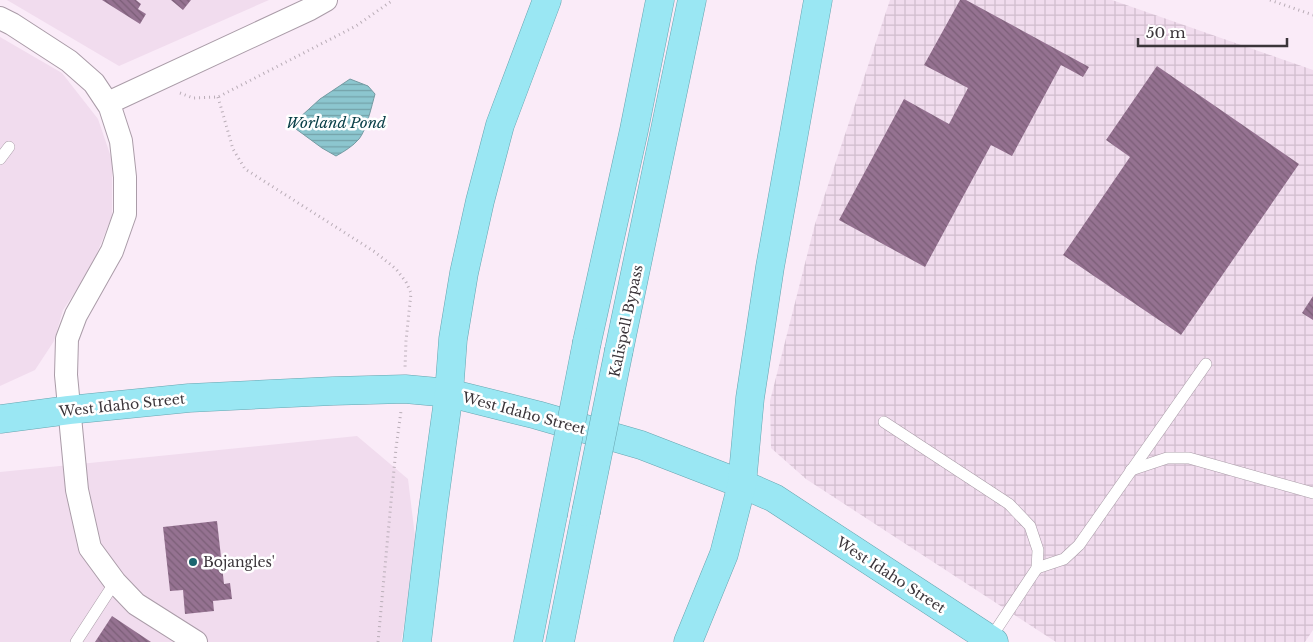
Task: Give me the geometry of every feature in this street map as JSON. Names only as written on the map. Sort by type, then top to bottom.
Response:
[{"type":"highway","points":[[417,642],[449,393],[452,340],[464,274],[480,201],[500,125],[546,0]]},
{"type":"highway","points":[[528,642],[587,342],[634,130],[660,0]]},
{"type":"highway","name":"Kalispell Bypass","points":[[560,642],[692,0]]},
{"type":"highway","points":[[688,642],[724,554],[742,484],[750,398],[770,267],[818,0]]},
{"type":"highway","name":"West Idaho Street","points":[[0,419],[189,398],[333,390],[405,389],[449,393],[537,414],[641,445],[774,498],[992,641]]},
{"type":"street","points":[[108,103],[326,0]]},
{"type":"street","points":[[0,18],[69,61],[94,83],[110,107],[121,141],[125,178],[125,214],[112,251],[76,315],[67,339],[66,375],[68,410],[77,490],[90,548],[115,582],[136,604],[196,642]]},
{"type":"lane","points":[[0,159],[9,147]]},
{"type":"lane","points":[[1037,568],[1064,559],[1078,545],[1206,364]]},
{"type":"lane","points":[[884,422],[1008,504],[1030,526],[1038,550],[1037,568],[992,641]]},
{"type":"lane","points":[[1131,470],[1167,458],[1189,458],[1313,493]]},
{"type":"lane","points":[[76,642],[115,582]]},
{"type":"path","points":[[158,79],[179,93],[193,98],[218,97],[356,26],[393,0]]},
{"type":"path","points":[[1270,0],[1313,15]]},
{"type":"path","points":[[218,97],[233,149],[245,169],[375,252],[396,270],[406,282],[411,293],[406,341],[405,389],[396,448],[378,642]]},
{"type":"shaded area","points":[[7,0],[269,0],[119,66]]},
{"type":"shaded area","points":[[890,0],[1112,0],[1313,70],[1313,630],[1305,642],[1056,642],[806,479],[771,448],[770,401],[815,224]]},
{"type":"shaded area","points":[[0,37],[62,73],[98,119],[112,160],[112,216],[91,268],[63,310],[54,341],[35,370],[0,386]]},
{"type":"shaded area","points":[[357,436],[408,479],[417,553],[401,642],[0,642],[0,472]]},
{"type":"water","name":"Worland Pond","points":[[350,79],[368,86],[375,94],[362,135],[357,142],[336,156],[296,129],[298,119],[320,99]]},
{"type":"building","points":[[102,0],[136,0],[141,4],[138,9],[146,14],[140,24]]},
{"type":"building","points":[[171,0],[191,0],[183,10]]},
{"type":"building","points":[[960,0],[966,0],[1089,67],[1083,77],[1061,65],[1012,156],[991,145],[925,267],[839,220],[904,99],[949,124],[968,88],[924,65]]},
{"type":"building","points":[[1157,66],[1299,164],[1181,335],[1063,255],[1130,157],[1106,140]]},
{"type":"building","points":[[1313,296],[1313,320],[1302,313]]},
{"type":"building","points":[[217,521],[224,584],[230,583],[232,599],[213,601],[214,611],[185,614],[183,590],[170,591],[163,527]]},
{"type":"building","points":[[112,616],[151,642],[95,642]]},
{"type":"place","name":"Bojangles'","points":[[193,562]]}]
